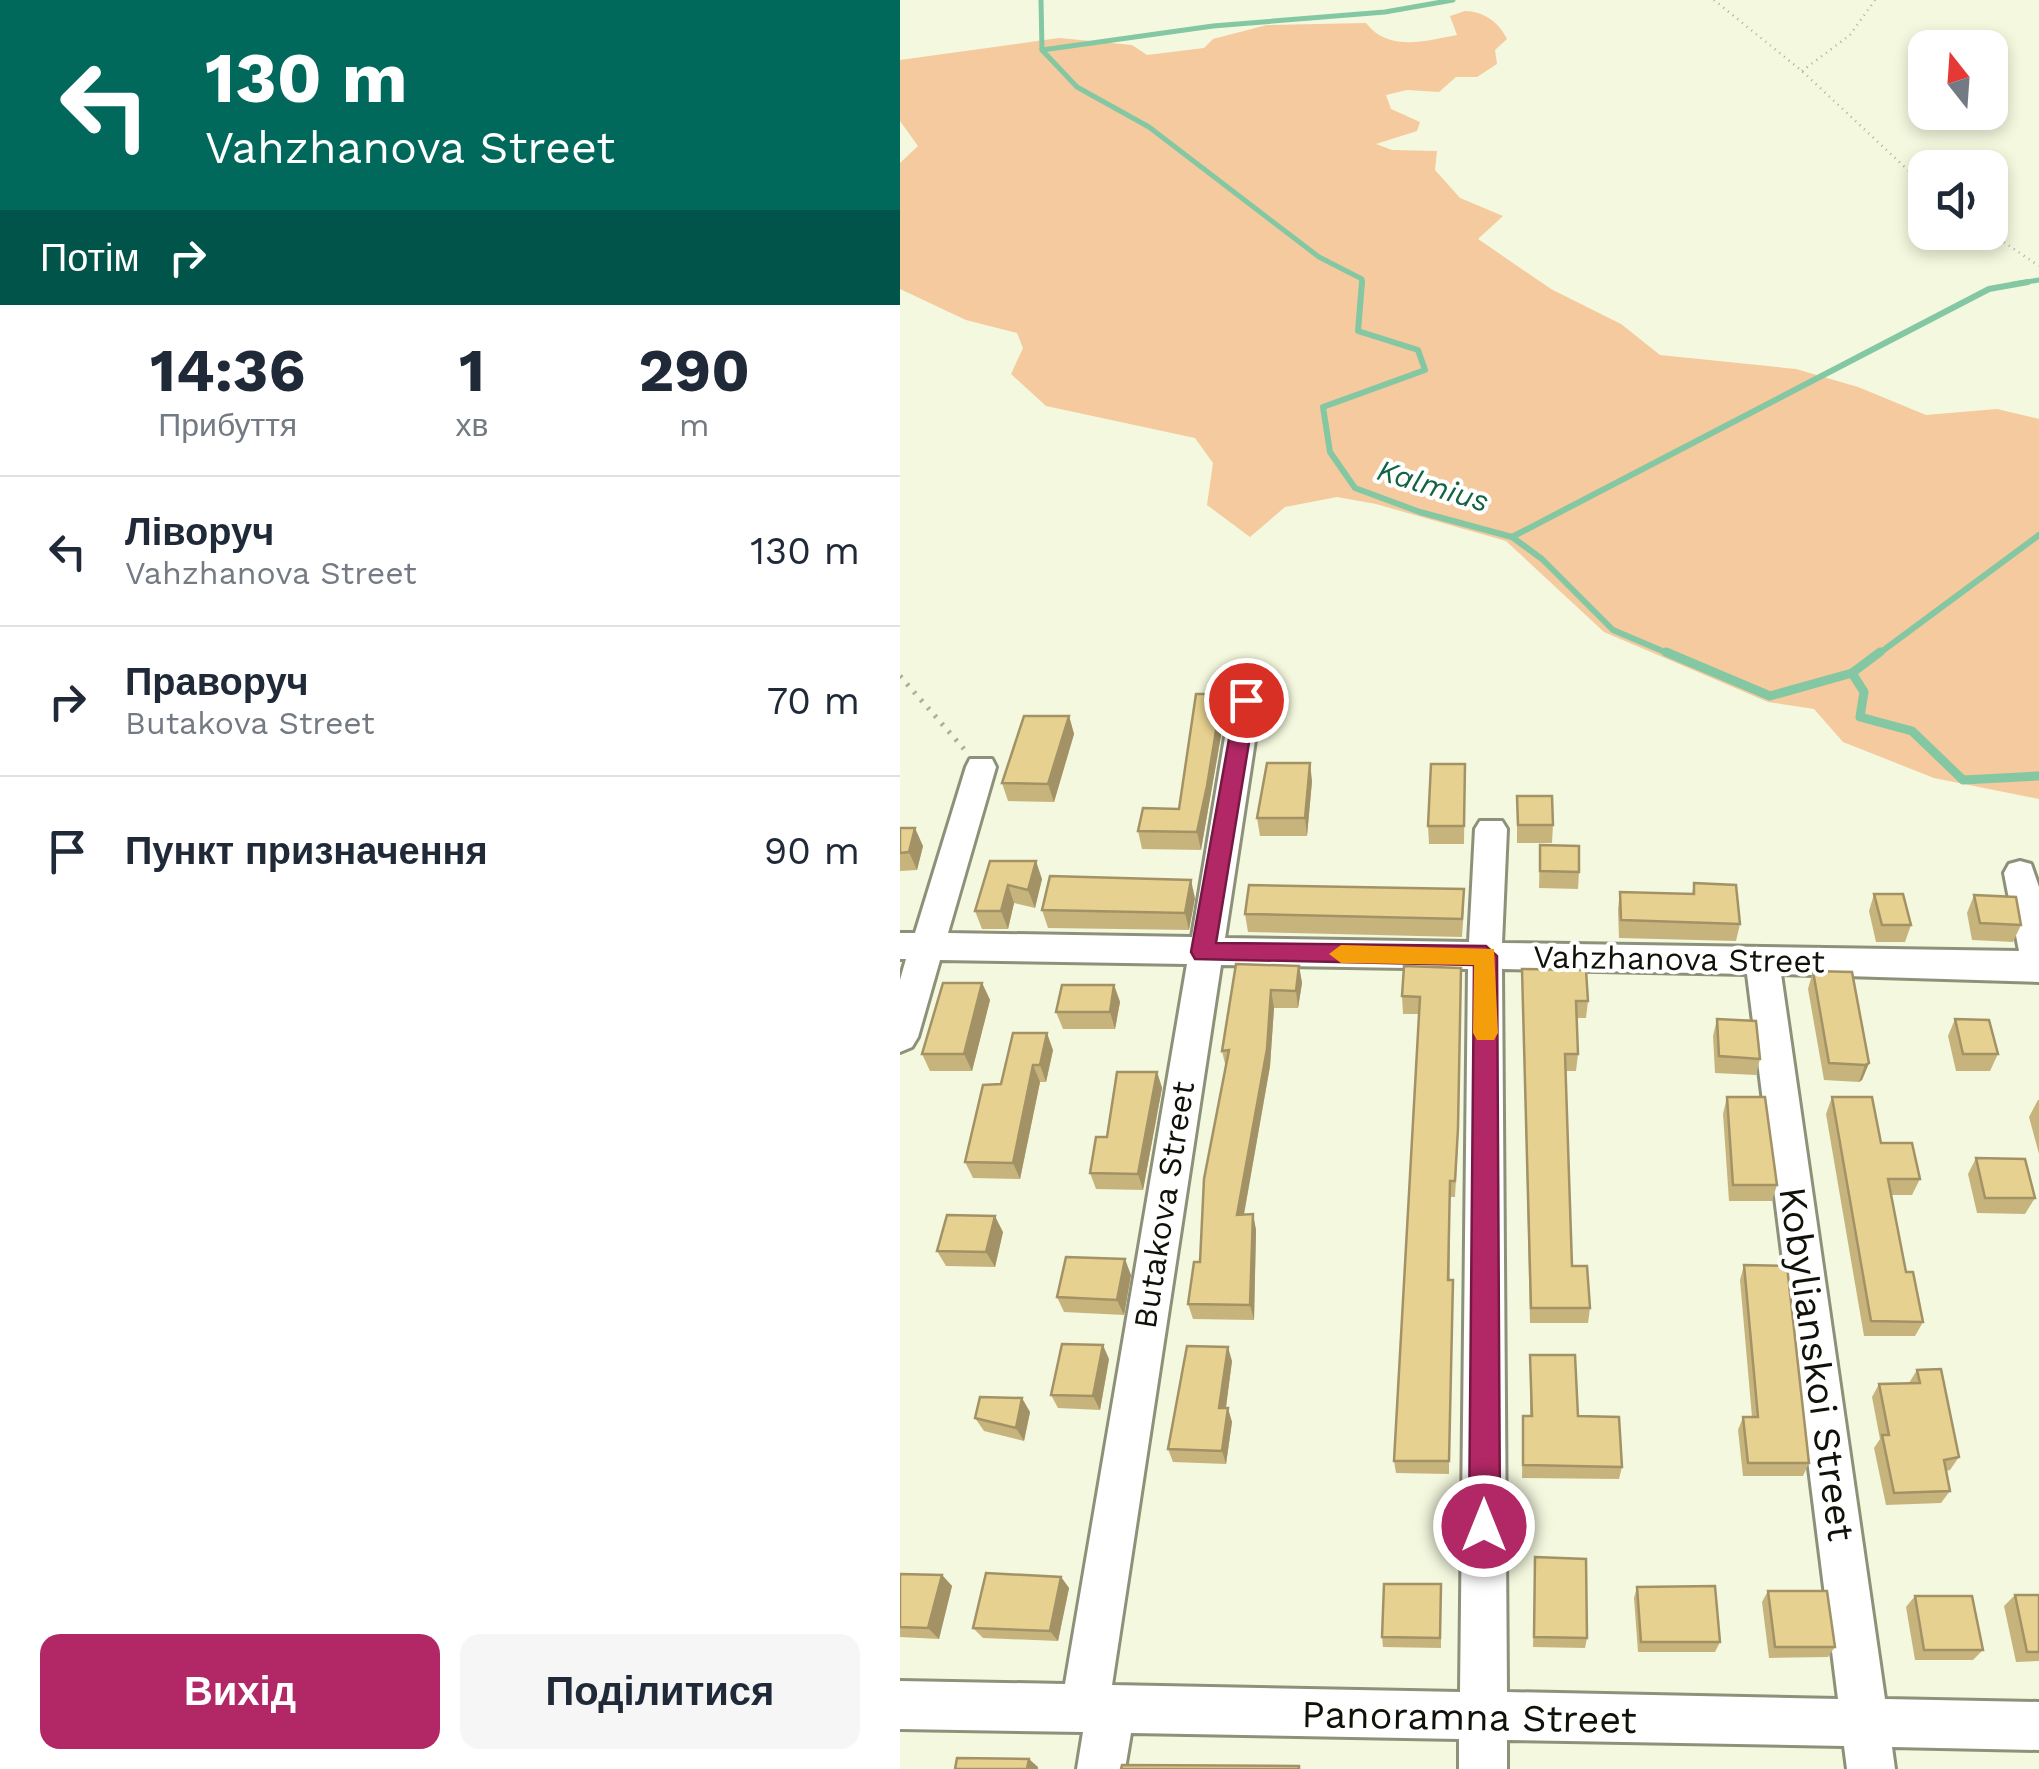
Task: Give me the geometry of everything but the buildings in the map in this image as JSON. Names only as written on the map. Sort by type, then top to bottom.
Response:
[{"type":"street","name":"Butakova Street","points":[[1101,1769],[1098,1709],[1203,952],[1246,700]]},
{"type":"street","points":[[900,1037],[914,946],[980,767]]},
{"type":"street","points":[[1484,1769],[1486,956],[1491,829]]},
{"type":"street","points":[[2020,873],[2039,966]]},
{"type":"street","name":"Vahzhanova Street","points":[[914,946],[2039,966]]},
{"type":"street","name":"Kobylianskoi Street","points":[[1762,960],[1869,1747]]},
{"type":"street","name":"Panoramna Street","points":[[900,1706],[1484,1717],[1869,1747],[2039,1726]]},
{"type":"path","points":[[1714,0],[1802,71],[1908,170]]},
{"type":"path","points":[[1802,71],[1850,35],[1875,0]]},
{"type":"path","points":[[2008,245],[2039,266]]},
{"type":"path","points":[[900,676],[980,767]]},
{"type":"shaded area","points":[[1465,11],[1484,15],[1504,33],[1507,39],[1495,50],[1497,64],[1477,77],[1456,77],[1439,92],[1407,90],[1386,95],[1391,109],[1420,122],[1417,131],[1376,144],[1392,150],[1437,151],[1435,170],[1460,198],[1503,216],[1478,239],[1551,289],[1621,324],[1660,355],[1796,369],[1858,387],[1926,415],[1997,409],[2039,419],[2039,799],[1934,778],[1843,742],[1814,709],[1768,702],[1604,632],[1506,541],[1376,504],[1337,497],[1285,507],[1250,537],[1207,505],[1213,463],[1195,438],[1046,406],[1011,374],[1023,348],[1017,333],[966,320],[900,289],[900,163],[918,146],[900,121],[900,60],[1059,38],[1132,45],[1147,55],[1204,48],[1213,39],[1267,25],[1366,23],[1385,38],[1420,41],[1457,35],[1450,16]]},
{"type":"waterway","name":"Kalmius","points":[[1041,0],[1042,50]]},
{"type":"waterway","points":[[1042,50],[1213,26],[1385,12],[1453,0]]},
{"type":"waterway","name":"Kalmius","points":[[1042,50],[1077,87],[1149,127],[1319,257],[1362,282]]},
{"type":"waterway","points":[[2014,284],[2039,280]]},
{"type":"waterway","name":"Kalmius","points":[[1362,282],[1358,331],[1418,350],[1425,370],[1323,407],[1330,452],[1355,488],[1420,512],[1512,537]]},
{"type":"waterway","points":[[1512,537],[1989,289],[2028,282]]},
{"type":"waterway","points":[[1877,655],[2039,535]]},
{"type":"waterway","name":"Kalmius","points":[[1512,537],[1542,559],[1613,630],[1672,655]]},
{"type":"waterway","name":"Kalmius","points":[[1666,652],[1770,696],[1852,673]]},
{"type":"waterway","points":[[1852,673],[1880,652]]},
{"type":"waterway","name":"Kalmius","points":[[1852,673],[1864,692],[1860,717],[1912,731],[1963,780],[2039,776]]},
{"type":"slow traffic","points":[[1341,954],[1486,956],[1485,1033]]},
{"type":"route","points":[[1246,700],[1203,952],[1486,956],[1484,1526]]}]
